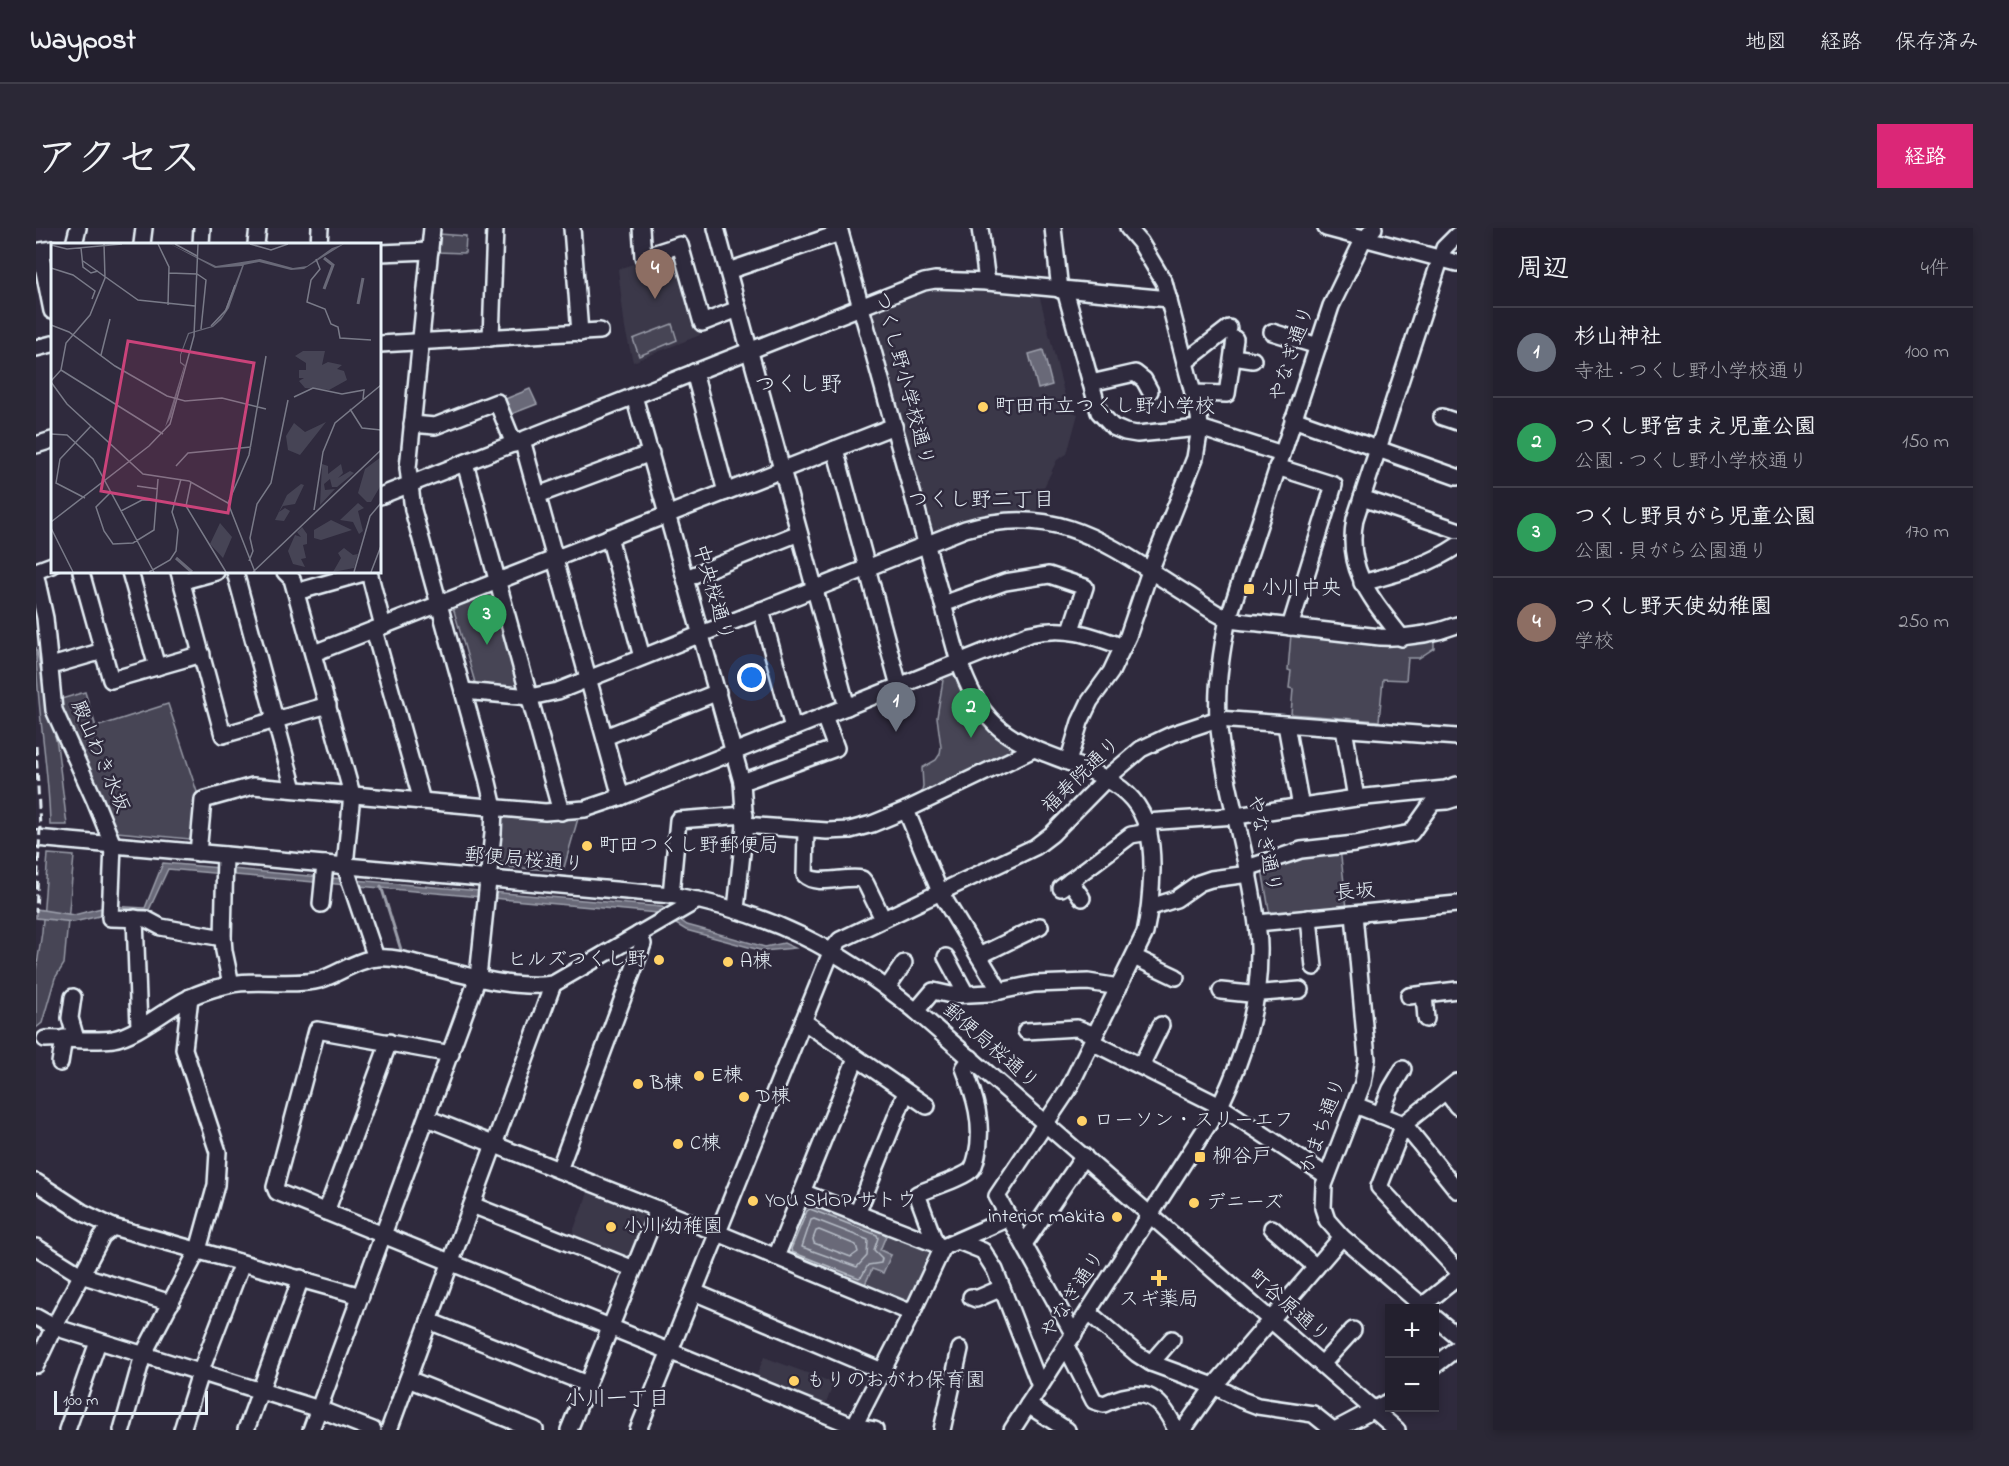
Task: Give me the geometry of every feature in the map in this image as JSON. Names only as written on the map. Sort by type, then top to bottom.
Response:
[{"type":"street","points":[[74,243],[78,228]]},
{"type":"street","points":[[142,243],[144,228]]},
{"type":"street","points":[[201,243],[202,228]]},
{"type":"street","points":[[256,243],[258,228]]},
{"type":"street","points":[[319,243],[320,228]]},
{"type":"street","points":[[311,1430],[478,977],[494,833],[494,807],[412,510],[409,485],[408,468],[432,228]]},
{"type":"street","points":[[491,338],[495,228]]},
{"type":"street","points":[[572,228],[580,333]]},
{"type":"street","points":[[641,228],[643,257],[680,245],[702,323],[738,309]]},
{"type":"street","points":[[716,228],[847,707]]},
{"type":"street","points":[[980,228],[987,282]]},
{"type":"street","points":[[1053,228],[1063,290],[1099,412],[1113,427],[1137,434],[1200,428],[1334,485],[1290,627]]},
{"type":"street","points":[[1068,762],[1080,722],[1090,701],[1111,672],[1123,647],[1150,571],[1195,458],[1200,428],[1164,282],[1128,228]]},
{"type":"street","points":[[1326,228],[1369,233],[1457,263]]},
{"type":"street","points":[[728,271],[840,230]]},
{"type":"street","name":"つくし野小学校通り","points":[[840,230],[959,662],[971,692],[982,711],[998,726],[1034,749],[1107,778],[1130,796],[1148,827]]},
{"type":"street","name":"やなぎ通り","points":[[1012,1430],[1220,1106],[1246,1045],[1257,994],[1259,951],[1257,923],[1248,871],[1225,764],[1218,719],[1220,664],[1228,619],[1331,306],[1369,233]]},
{"type":"street","points":[[1402,638],[1362,583],[1354,562],[1352,533],[1440,259],[1444,249],[1457,235]]},
{"type":"street","points":[[51,249],[40,251],[51,306]]},
{"type":"street","points":[[381,253],[430,251]]},
{"type":"street","points":[[381,496],[924,282],[935,280],[987,282],[1169,299]]},
{"type":"street","points":[[381,344],[600,331]]},
{"type":"street","points":[[1272,332],[1318,346]]},
{"type":"street","points":[[1185,362],[1232,334],[1233,357],[1227,394],[1193,393]]},
{"type":"street","points":[[36,348],[51,344]]},
{"type":"street","points":[[1233,357],[1253,360]]},
{"type":"street","points":[[694,372],[726,492]]},
{"type":"street","points":[[1091,383],[1135,373],[1144,380],[1150,391]]},
{"type":"street","name":"中央桜通り","points":[[634,396],[742,782],[745,820],[736,909]]},
{"type":"street","points":[[412,424],[435,426],[497,402],[518,442],[538,495],[621,797]]},
{"type":"street","points":[[1442,417],[1457,422]]},
{"type":"street","points":[[1293,419],[1457,477]]},
{"type":"street","points":[[314,653],[894,426]]},
{"type":"street","points":[[36,445],[51,440]]},
{"type":"street","points":[[835,449],[899,686]]},
{"type":"street","points":[[538,495],[651,453]]},
{"type":"street","points":[[465,463],[561,812]]},
{"type":"street","points":[[1362,498],[1457,530]]},
{"type":"street","points":[[463,691],[530,697],[558,691],[927,544],[986,522],[1006,520],[1036,520],[1064,526],[1082,533],[1228,619],[1402,638],[1425,635],[1457,624]]},
{"type":"street","points":[[686,578],[799,533]]},
{"type":"street","points":[[609,537],[642,657]]},
{"type":"street","points":[[1362,583],[1415,569],[1438,559],[1457,546]]},
{"type":"street","points":[[36,571],[51,565]]},
{"type":"street","points":[[81,573],[111,680],[202,654]]},
{"type":"street","points":[[130,573],[157,667]]},
{"type":"street","points":[[207,573],[181,576],[223,735],[328,705]]},
{"type":"street","points":[[235,573],[294,789]]},
{"type":"street","points":[[356,573],[293,578],[352,795],[345,866],[376,958]]},
{"type":"street","points":[[368,573],[378,628],[422,801]]},
{"type":"street","points":[[943,604],[1005,582],[1049,574],[1085,586],[1071,630]]},
{"type":"street","name":"殿山わき水坂","points":[[36,577],[45,618],[54,711],[113,845]]},
{"type":"street","points":[[761,610],[793,728]]},
{"type":"street","points":[[198,853],[203,800],[253,786],[561,812],[585,809],[621,797],[1029,634],[1047,630],[1071,630],[1093,635],[1123,647]]},
{"type":"street","points":[[51,666],[103,651]]},
{"type":"street","points":[[605,737],[718,692]]},
{"type":"street","points":[[742,782],[836,748],[824,716]]},
{"type":"street","name":"福寿院通り","points":[[832,950],[846,936],[1035,847],[1052,834],[1130,756],[1152,742],[1218,719],[1457,737]]},
{"type":"street","points":[[1286,725],[1301,807]]},
{"type":"street","points":[[1344,729],[1356,798]]},
{"type":"street","points":[[671,895],[678,820],[745,820],[806,830],[850,830],[883,821],[1034,749]]},
{"type":"street","points":[[1082,898],[1065,885],[1131,835],[1148,827],[1356,798],[1445,789],[1457,785]]},
{"type":"street","points":[[1151,907],[1176,899],[1200,883],[1248,871],[1301,850],[1355,844],[1411,833],[1433,802],[1457,798]]},
{"type":"street","points":[[906,810],[940,892],[1000,991]]},
{"type":"street","points":[[1148,827],[1152,847],[1151,907],[1145,933],[1068,1090],[997,1196],[1024,1244],[1070,1340],[1094,1401],[1104,1404],[1123,1395],[1149,1395],[1161,1403],[1176,1430]]},
{"type":"street","points":[[806,830],[805,875],[816,880],[862,879],[883,919]]},
{"type":"street","name":"郵便局桜通り","points":[[36,838],[225,855],[324,875],[345,866],[671,895],[736,909],[799,933],[832,950],[887,988],[1151,1215]]},
{"type":"street","points":[[113,845],[110,918],[146,919],[161,927],[223,938]]},
{"type":"street","points":[[225,855],[223,938],[231,984]]},
{"type":"street","points":[[321,904],[324,875]]},
{"type":"street","points":[[45,1039],[114,1039],[190,997],[231,984],[295,983],[317,980],[376,958],[395,958],[535,987],[553,984],[698,900]]},
{"type":"street","name":"長坂","points":[[1257,923],[1354,914],[1457,909]]},
{"type":"street","name":"かまち通り","points":[[1354,914],[1367,1059],[1363,1083],[1326,1176],[1322,1196],[1323,1208],[1327,1220],[1341,1237],[1420,1304]]},
{"type":"street","points":[[135,918],[139,1027]]},
{"type":"street","points":[[1309,918],[1314,967]]},
{"type":"street","points":[[979,956],[1040,926]]},
{"type":"street","points":[[559,1170],[643,944],[639,934]]},
{"type":"street","points":[[638,1430],[832,950]]},
{"type":"street","points":[[946,957],[966,994]]},
{"type":"street","points":[[1134,957],[1176,976]]},
{"type":"street","points":[[887,988],[904,963]]},
{"type":"street","points":[[916,1011],[933,992],[951,995],[1000,991],[1034,984],[1088,982],[1119,987]]},
{"type":"street","points":[[389,1430],[553,984]]},
{"type":"street","points":[[1221,990],[1257,994],[1300,990]]},
{"type":"street","points":[[1426,1019],[1416,995],[1457,990]]},
{"type":"street","points":[[122,1430],[143,1355],[198,1250],[216,1185],[218,1152],[184,1049],[190,997]]},
{"type":"street","points":[[60,1063],[70,1039],[70,1018],[75,1005]]},
{"type":"street","points":[[803,1021],[927,1106]]},
{"type":"street","points":[[1141,1066],[1161,1025]]},
{"type":"street","points":[[1026,1031],[1077,1028],[1141,1066],[1220,1106],[1326,1176]]},
{"type":"street","points":[[451,1054],[317,1030],[275,1187],[277,1192],[670,1351],[853,1428],[875,1430]]},
{"type":"street","points":[[326,1212],[389,1042]]},
{"type":"street","points":[[776,1257],[856,1058]]},
{"type":"street","points":[[853,1428],[912,1313],[940,1246],[917,1194],[965,1174],[973,1168],[979,1146],[980,1126],[975,1095],[964,1068],[971,1058]]},
{"type":"street","points":[[1380,1115],[1403,1069]]},
{"type":"street","points":[[1457,1106],[1451,1087],[1404,1124],[1379,1187],[1457,1270]]},
{"type":"street","points":[[857,1215],[906,1092]]},
{"type":"street","points":[[1355,1105],[1404,1124],[1457,1190]]},
{"type":"street","points":[[427,1118],[718,1233],[912,1313]]},
{"type":"street","points":[[1024,1244],[1084,1156]]},
{"type":"street","points":[[36,1182],[82,1212],[113,1227],[361,1296]]},
{"type":"street","points":[[802,1192],[940,1246],[958,1241],[1010,1218]]},
{"type":"street","points":[[472,1205],[634,1269]]},
{"type":"street","points":[[569,1430],[658,1209]]},
{"type":"street","name":"町谷原通り","points":[[1151,1215],[1397,1430]]},
{"type":"street","points":[[36,1365],[102,1236],[113,1227]]},
{"type":"street","points":[[1272,1228],[1316,1267]]},
{"type":"street","points":[[1183,1430],[1214,1386],[1341,1237]]},
{"type":"street","points":[[958,1241],[983,1251],[995,1270],[1040,1386]]},
{"type":"street","points":[[36,1247],[81,1275],[171,1303]]},
{"type":"street","points":[[182,1430],[200,1373],[243,1263]]},
{"type":"street","points":[[246,1430],[301,1278]]},
{"type":"street","points":[[1427,1304],[1457,1278]]},
{"type":"street","points":[[971,1297],[976,1299],[1002,1288]]},
{"type":"street","points":[[694,1292],[882,1371]]},
{"type":"street","points":[[1088,1312],[1137,1354],[1151,1363],[1214,1386],[1258,1406],[1313,1414],[1334,1430],[1385,1404]]},
{"type":"street","points":[[36,1317],[54,1327],[98,1342],[260,1390],[373,1430]]},
{"type":"street","points":[[429,1321],[587,1384]]},
{"type":"street","points":[[1439,1321],[1457,1336]]},
{"type":"street","points":[[1322,1364],[1353,1330]]},
{"type":"street","points":[[1151,1363],[1172,1339]]},
{"type":"street","points":[[67,1430],[98,1342]]},
{"type":"street","points":[[1439,1362],[1457,1348]]},
{"type":"street","points":[[942,1430],[954,1356]]},
{"type":"street","points":[[408,1379],[535,1430]]},
{"type":"street","points":[[1028,1405],[1067,1430]]},
{"type":"shaded area","points":[[439,234],[466,236],[465,253],[437,252]]},
{"type":"shaded area","points":[[672,251],[676,253],[700,335],[633,362],[625,329],[618,269]]},
{"type":"shaded area","name":"町田市立つくし野小学校","points":[[947,285],[1039,294],[1067,404],[1072,412],[1078,414],[1067,454],[1057,460],[1038,500],[1037,512],[1003,512],[938,532],[932,529],[873,313],[875,308],[925,288]]},
{"type":"shaded area","points":[[672,324],[677,340],[639,356],[633,339]]},
{"type":"shaded area","points":[[494,588],[523,690],[476,686],[452,604]]},
{"type":"shaded area","points":[[1291,634],[1381,645],[1434,640],[1434,648],[1419,658],[1408,658],[1406,680],[1383,679],[1379,721],[1291,714],[1293,689],[1289,688],[1291,671],[1288,670]]},
{"type":"shaded area","points":[[36,647],[57,744],[67,825],[50,825]]},
{"type":"shaded area","points":[[952,671],[956,673],[974,708],[1018,748],[1017,753],[920,798],[923,786],[922,768],[936,760],[940,754],[937,717],[944,674]]},
{"type":"shaded area","points":[[85,692],[96,727],[168,704],[198,795],[194,835],[190,839],[117,832],[113,829],[61,713],[58,700]]},
{"type":"shaded area","points":[[505,814],[579,815],[563,871],[505,867],[499,861],[502,818]]},
{"type":"shaded area","points":[[1340,849],[1347,908],[1274,915],[1269,910],[1262,869],[1304,853]]},
{"type":"shaded area","points":[[48,854],[74,856],[64,964],[55,978],[42,1023],[36,1028],[36,971],[42,932]]},
{"type":"shaded area","name":"小川幼稚園","points":[[589,1190],[649,1212],[633,1264],[570,1239]]},
{"type":"shaded area","points":[[887,1233],[931,1250],[932,1255],[909,1302],[905,1303],[864,1286],[872,1269],[891,1255],[880,1250]]},
{"type":"shaded area","name":"もりのおがわ保育園","points":[[764,1357],[834,1383],[824,1408],[755,1379]]},
{"type":"water","points":[[1043,350],[1052,385],[1038,389],[1029,354]]},
{"type":"water","points":[[530,389],[537,404],[509,415],[503,400]]},
{"type":"water","points":[[163,863],[662,907],[687,925],[765,947],[784,943],[795,948],[763,951],[686,930],[658,913],[168,869],[148,912],[108,914],[74,922],[36,918],[36,909],[74,915],[109,906],[145,908]]},
{"type":"water","points":[[807,1201],[887,1233],[880,1250],[891,1255],[883,1273],[872,1269],[864,1286],[785,1256],[783,1252],[803,1203]]},
{"type":"waterway","points":[[381,886],[402,953]]},
{"type":"railway","points":[[36,746],[40,828],[36,912]]},
{"type":"place","name":"つくし野天使幼稚園","points":[[655,299]]},
{"type":"place","name":"町田市立つくし野小学校","points":[[983,407]]},
{"type":"place","name":"小川中央","points":[[1249,589]]},
{"type":"place","name":"つくし野貝がら児童公園","points":[[487,645]]},
{"type":"place","name":"杉山神社","points":[[896,732]]},
{"type":"place","name":"つくし野宮まえ児童公園","points":[[971,738]]},
{"type":"place","name":"町田つくし野郵便局","points":[[587,846]]},
{"type":"place","name":"ヒルズつくし野","points":[[659,960]]},
{"type":"place","name":"A棟","points":[[728,962]]},
{"type":"place","name":"E棟","points":[[699,1076]]},
{"type":"place","name":"B棟","points":[[638,1084]]},
{"type":"place","name":"D棟","points":[[744,1097]]},
{"type":"place","name":"ローソン・スリーエフ","points":[[1082,1121]]},
{"type":"place","name":"C棟","points":[[678,1144]]},
{"type":"place","name":"柳谷戸","points":[[1200,1157]]},
{"type":"place","name":"YOU SHOP サトウ","points":[[753,1201]]},
{"type":"place","name":"デニーズ","points":[[1194,1203]]},
{"type":"place","name":"interior makita","points":[[1117,1217]]},
{"type":"place","name":"小川幼稚園","points":[[611,1227]]},
{"type":"place","name":"スギ薬局","points":[[1159,1278]]},
{"type":"place","name":"もりのおがわ保育園","points":[[794,1381]]},
{"type":"district","name":"つくし野","points":[[798,386]]},
{"type":"district","name":"つくし野二丁目","points":[[981,501]]},
{"type":"district","name":"小川一丁目","points":[[617,1400]]}]
